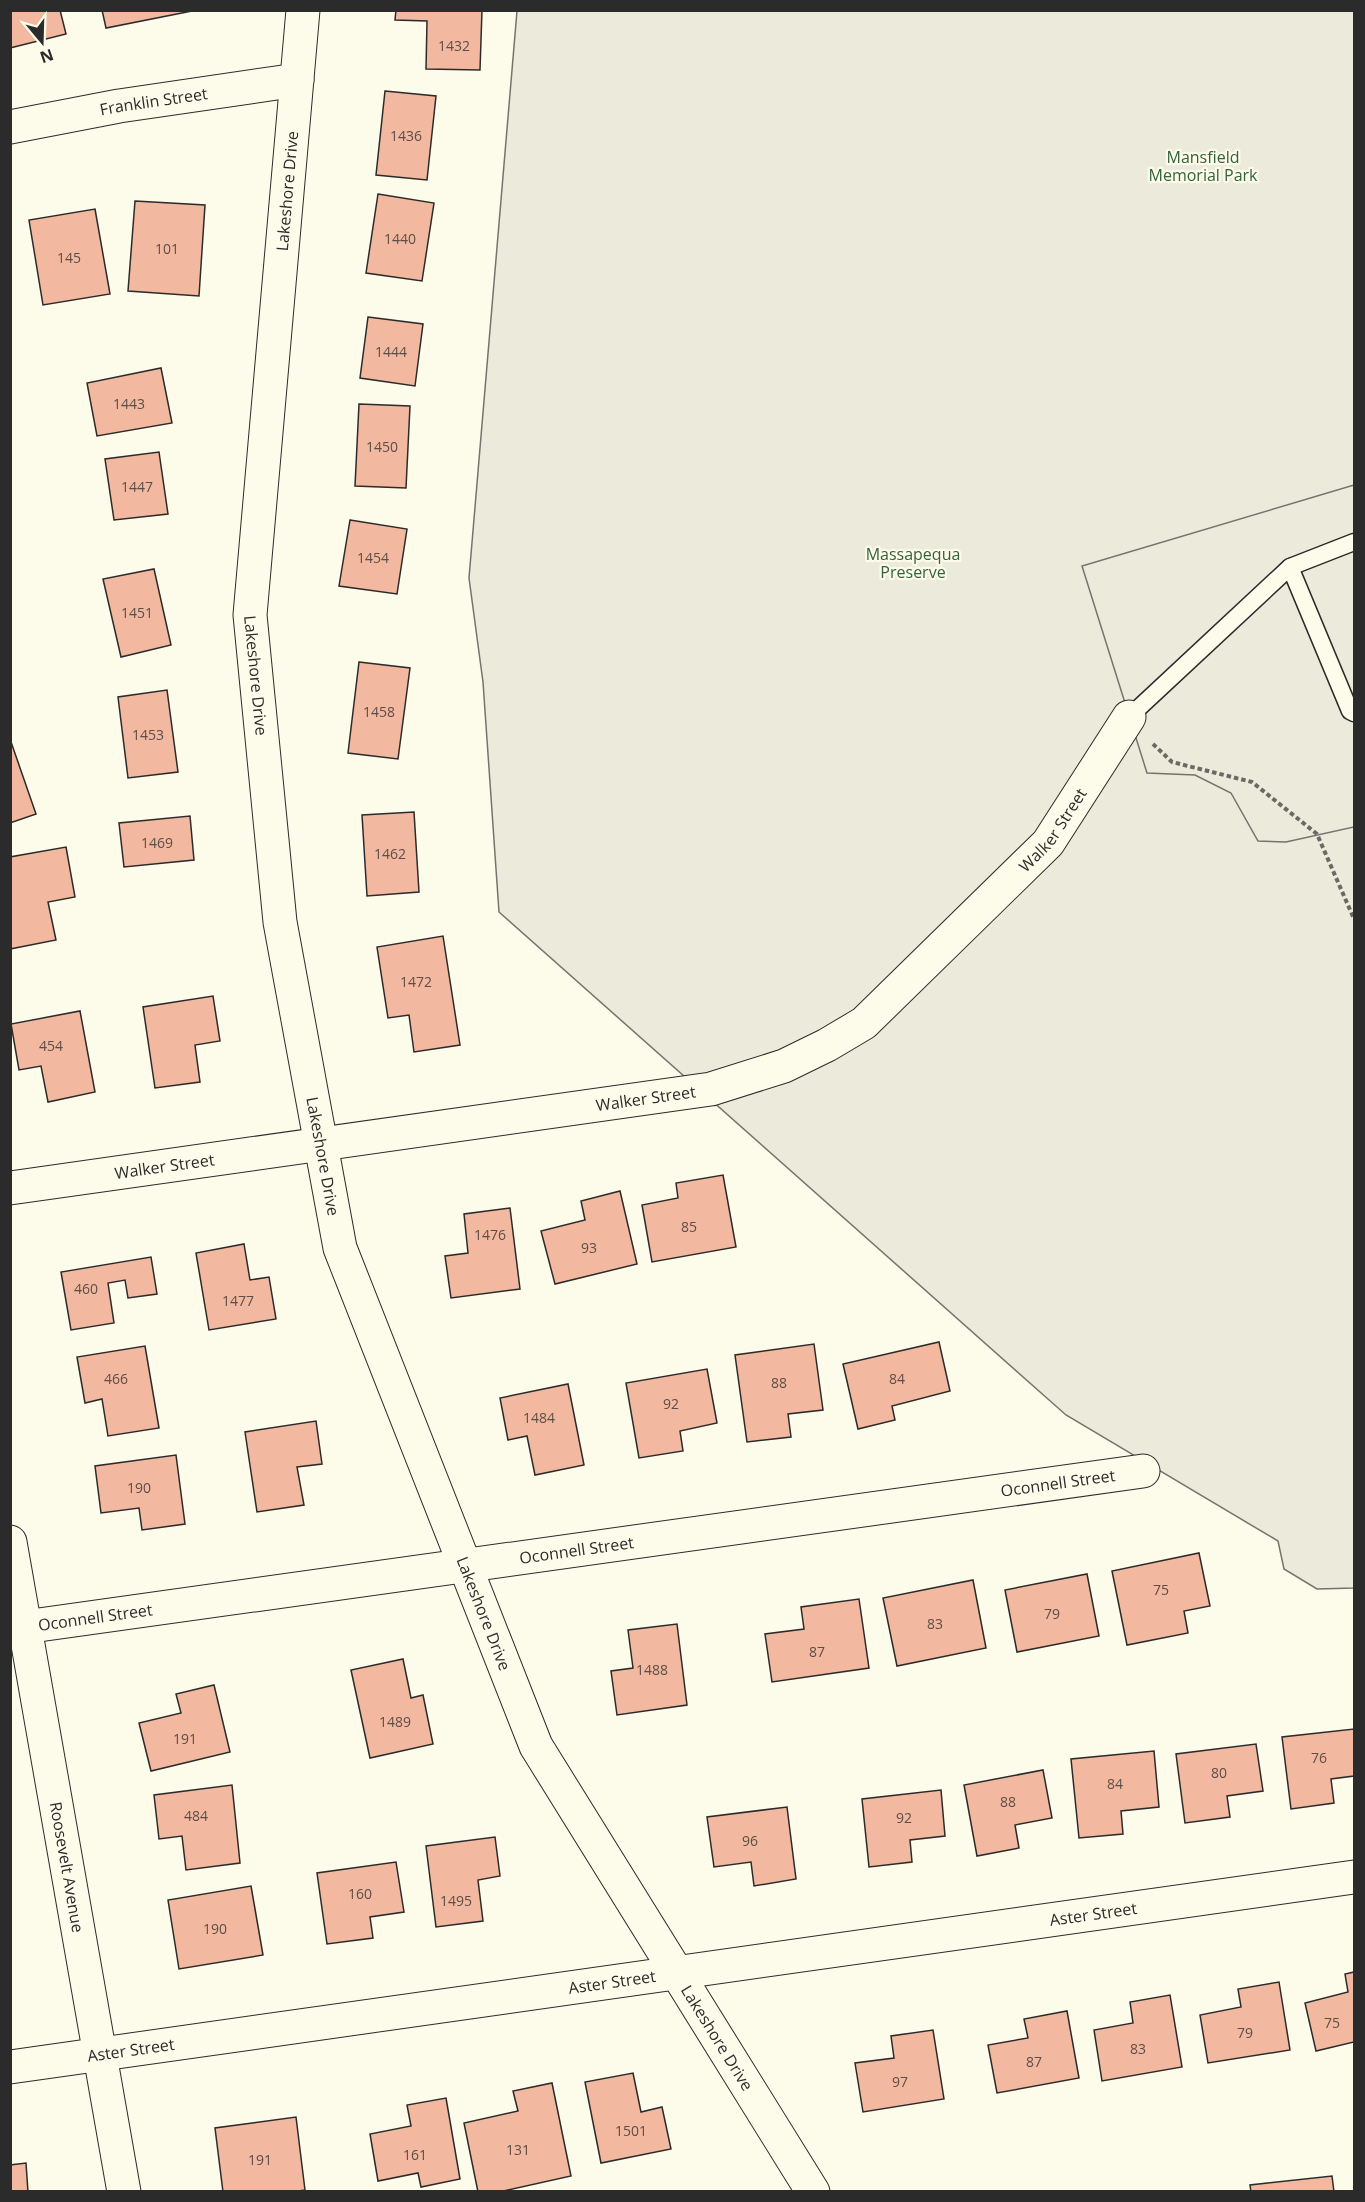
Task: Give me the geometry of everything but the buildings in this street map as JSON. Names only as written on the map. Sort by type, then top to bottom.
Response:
[{"type":"street","name":"Lakeshore Drive","points":[[303,10],[250,615],[280,922],[340,1248],[463,1566],[536,1746],[813,2192]]},
{"type":"street","name":"Franklin Street","points":[[10,127],[119,106],[297,80]]},
{"type":"street","name":"Walker Street","points":[[10,1188],[711,1089],[784,1066],[827,1045],[864,1023],[1048,843],[1129,717]]},
{"type":"street","name":"Oconnell Street","points":[[18,1628],[1143,1471]]},
{"type":"street","name":"Roosevelt Avenue","points":[[10,1542],[18,1628],[100,2054],[124,2192]]},
{"type":"street","name":"Aster Street","points":[[10,2067],[1354,1877]]},
{"type":"lane","points":[[1129,717],[1290,567],[1354,542]]},
{"type":"lane","points":[[1290,567],[1350,711],[1354,713]]},
{"type":"path","points":[[1129,717],[1172,762],[1252,782],[1317,834],[1354,919]]},
{"type":"green space","name":"Massapequa Preserve","points":[[517,11],[1354,11],[1354,1588],[1317,1589],[1284,1569],[1278,1541],[1066,1415],[499,912],[483,682],[469,578]]},
{"type":"shaded area","points":[[1354,485],[1354,827],[1286,842],[1258,841],[1231,793],[1195,775],[1147,773],[1082,566]]},
{"type":"park label","name":"Mansfield Memorial Park","points":[[1203,166]]}]
